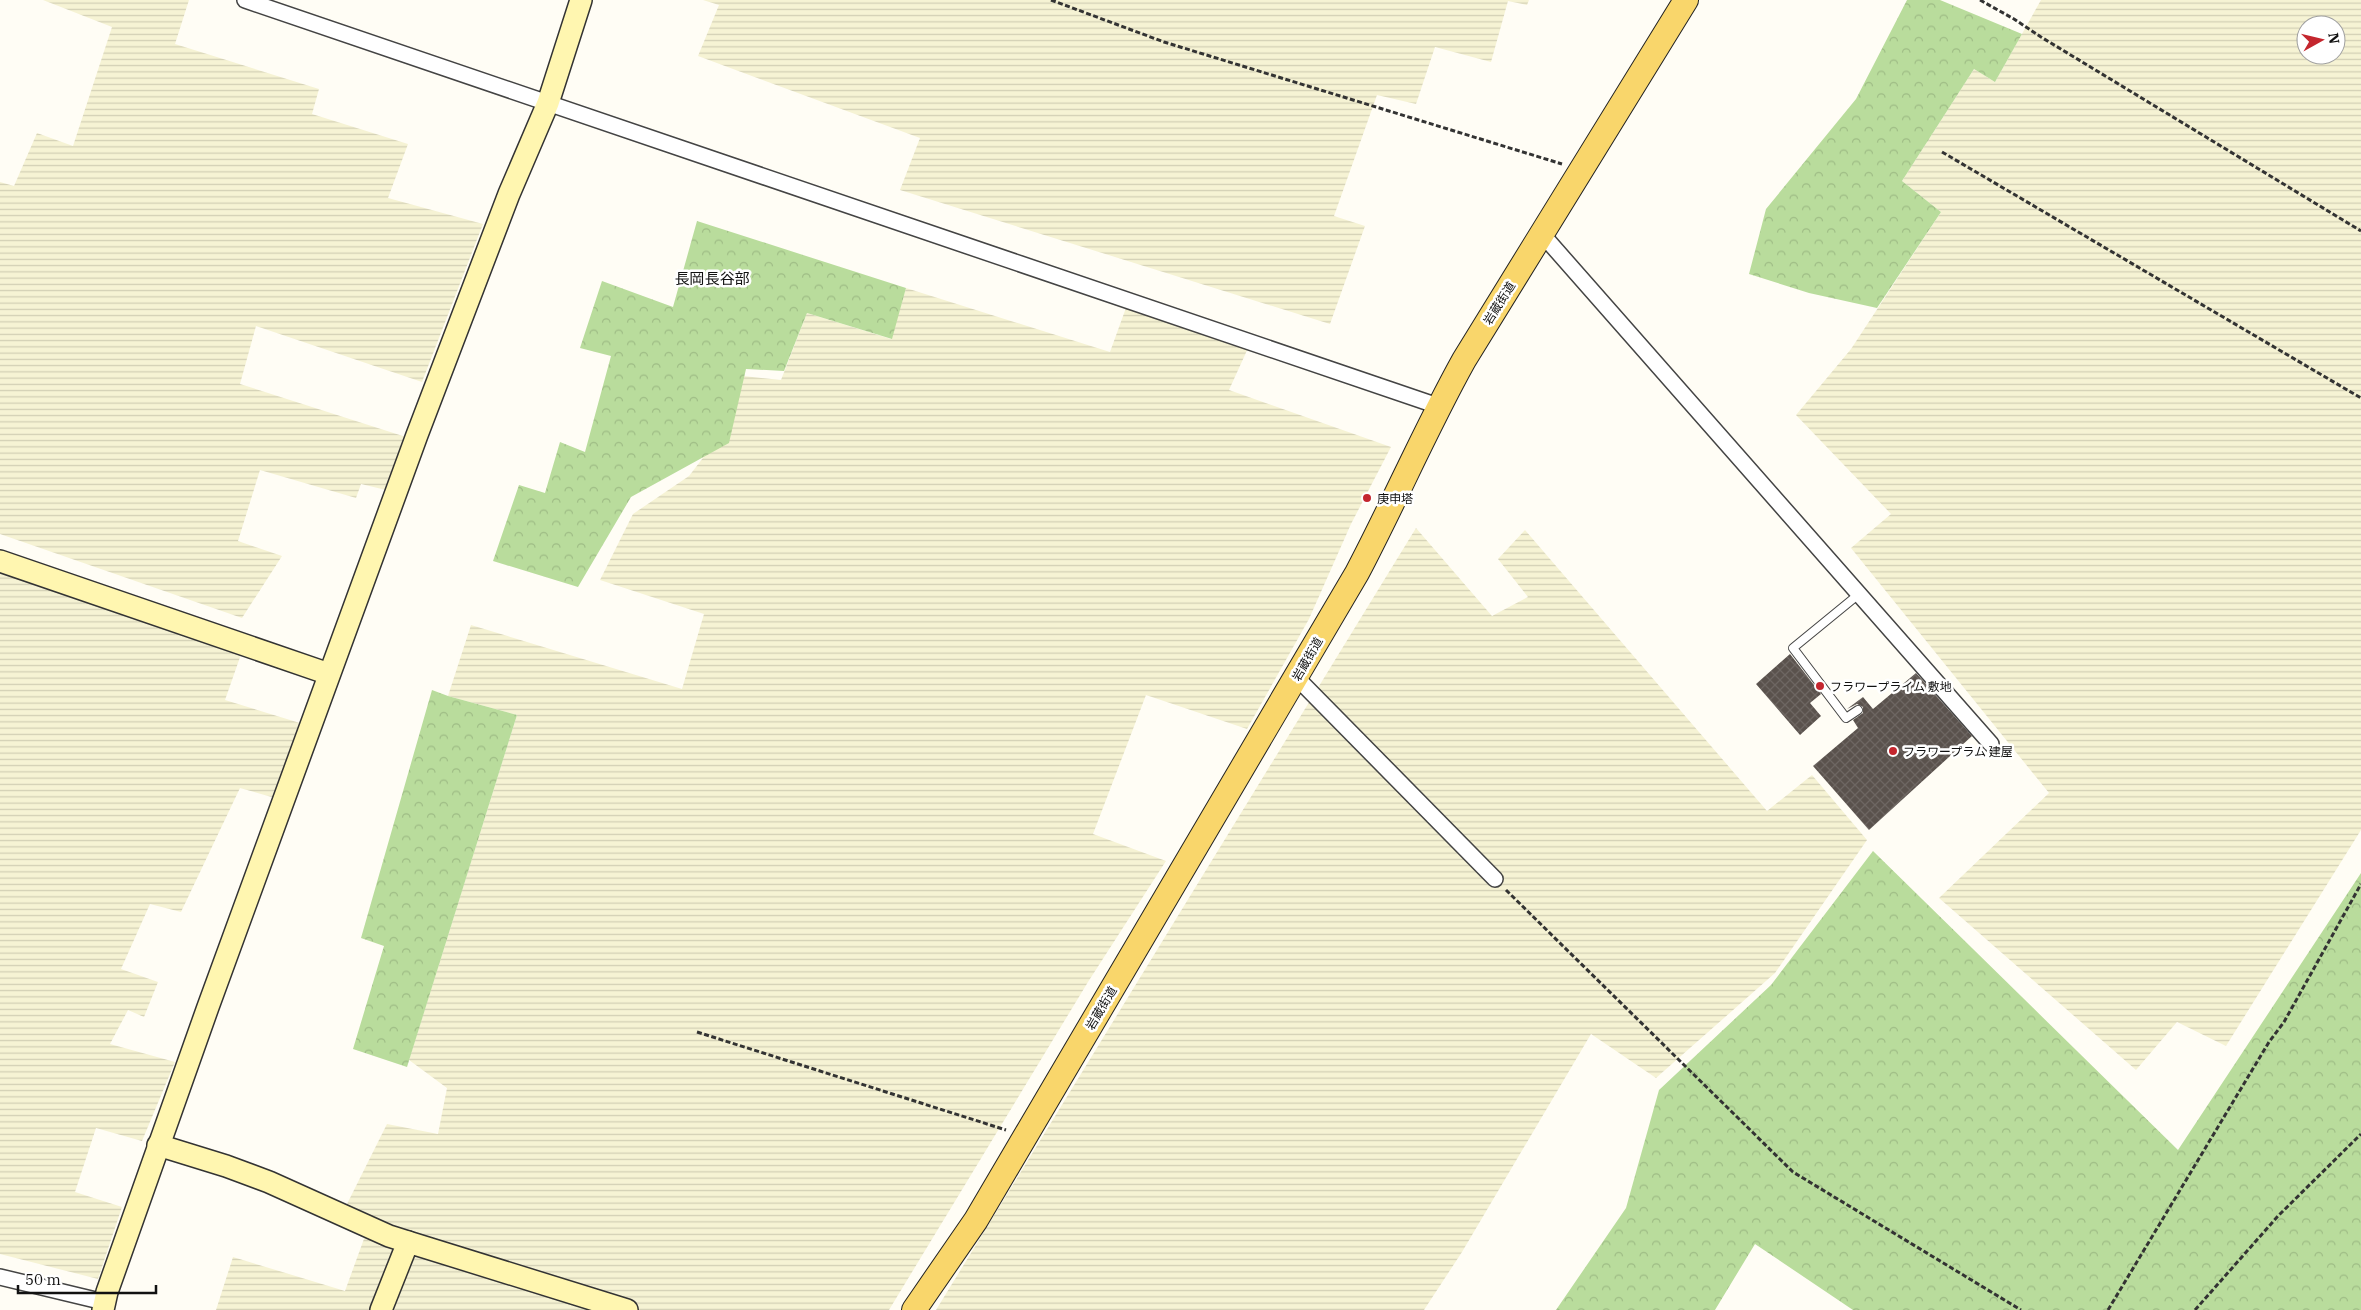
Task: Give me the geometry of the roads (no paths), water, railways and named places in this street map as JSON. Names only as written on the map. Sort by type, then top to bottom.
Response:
[{"type":"main road","name":"岩蔵街道","points":[[914,1310],[976,1220],[1296,677],[1377,536],[1438,406],[1686,0]]},
{"type":"street","points":[[245,0],[1438,406]]},
{"type":"street","points":[[0,1277],[104,1306],[158,1145],[329,674],[509,194],[548,103],[581,0]]},
{"type":"street","points":[[1542,234],[1991,744]]},
{"type":"street","points":[[0,561],[329,674]]},
{"type":"street","points":[[1296,677],[1494,879]]},
{"type":"street","points":[[158,1145],[226,1166],[269,1182],[389,1236],[628,1310]]},
{"type":"street","points":[[381,1310],[408,1242]]},
{"type":"lane","points":[[1858,710],[1846,718],[1793,648],[1859,594]]},
{"type":"place","name":"庚申塔","points":[[1367,498]]},
{"type":"place","name":"フラワープライム 敷地","points":[[1820,686]]},
{"type":"place","name":"フラワープラム 建屋","points":[[1893,751]]},
{"type":"district","name":"長岡長谷部","points":[[712,278]]}]
